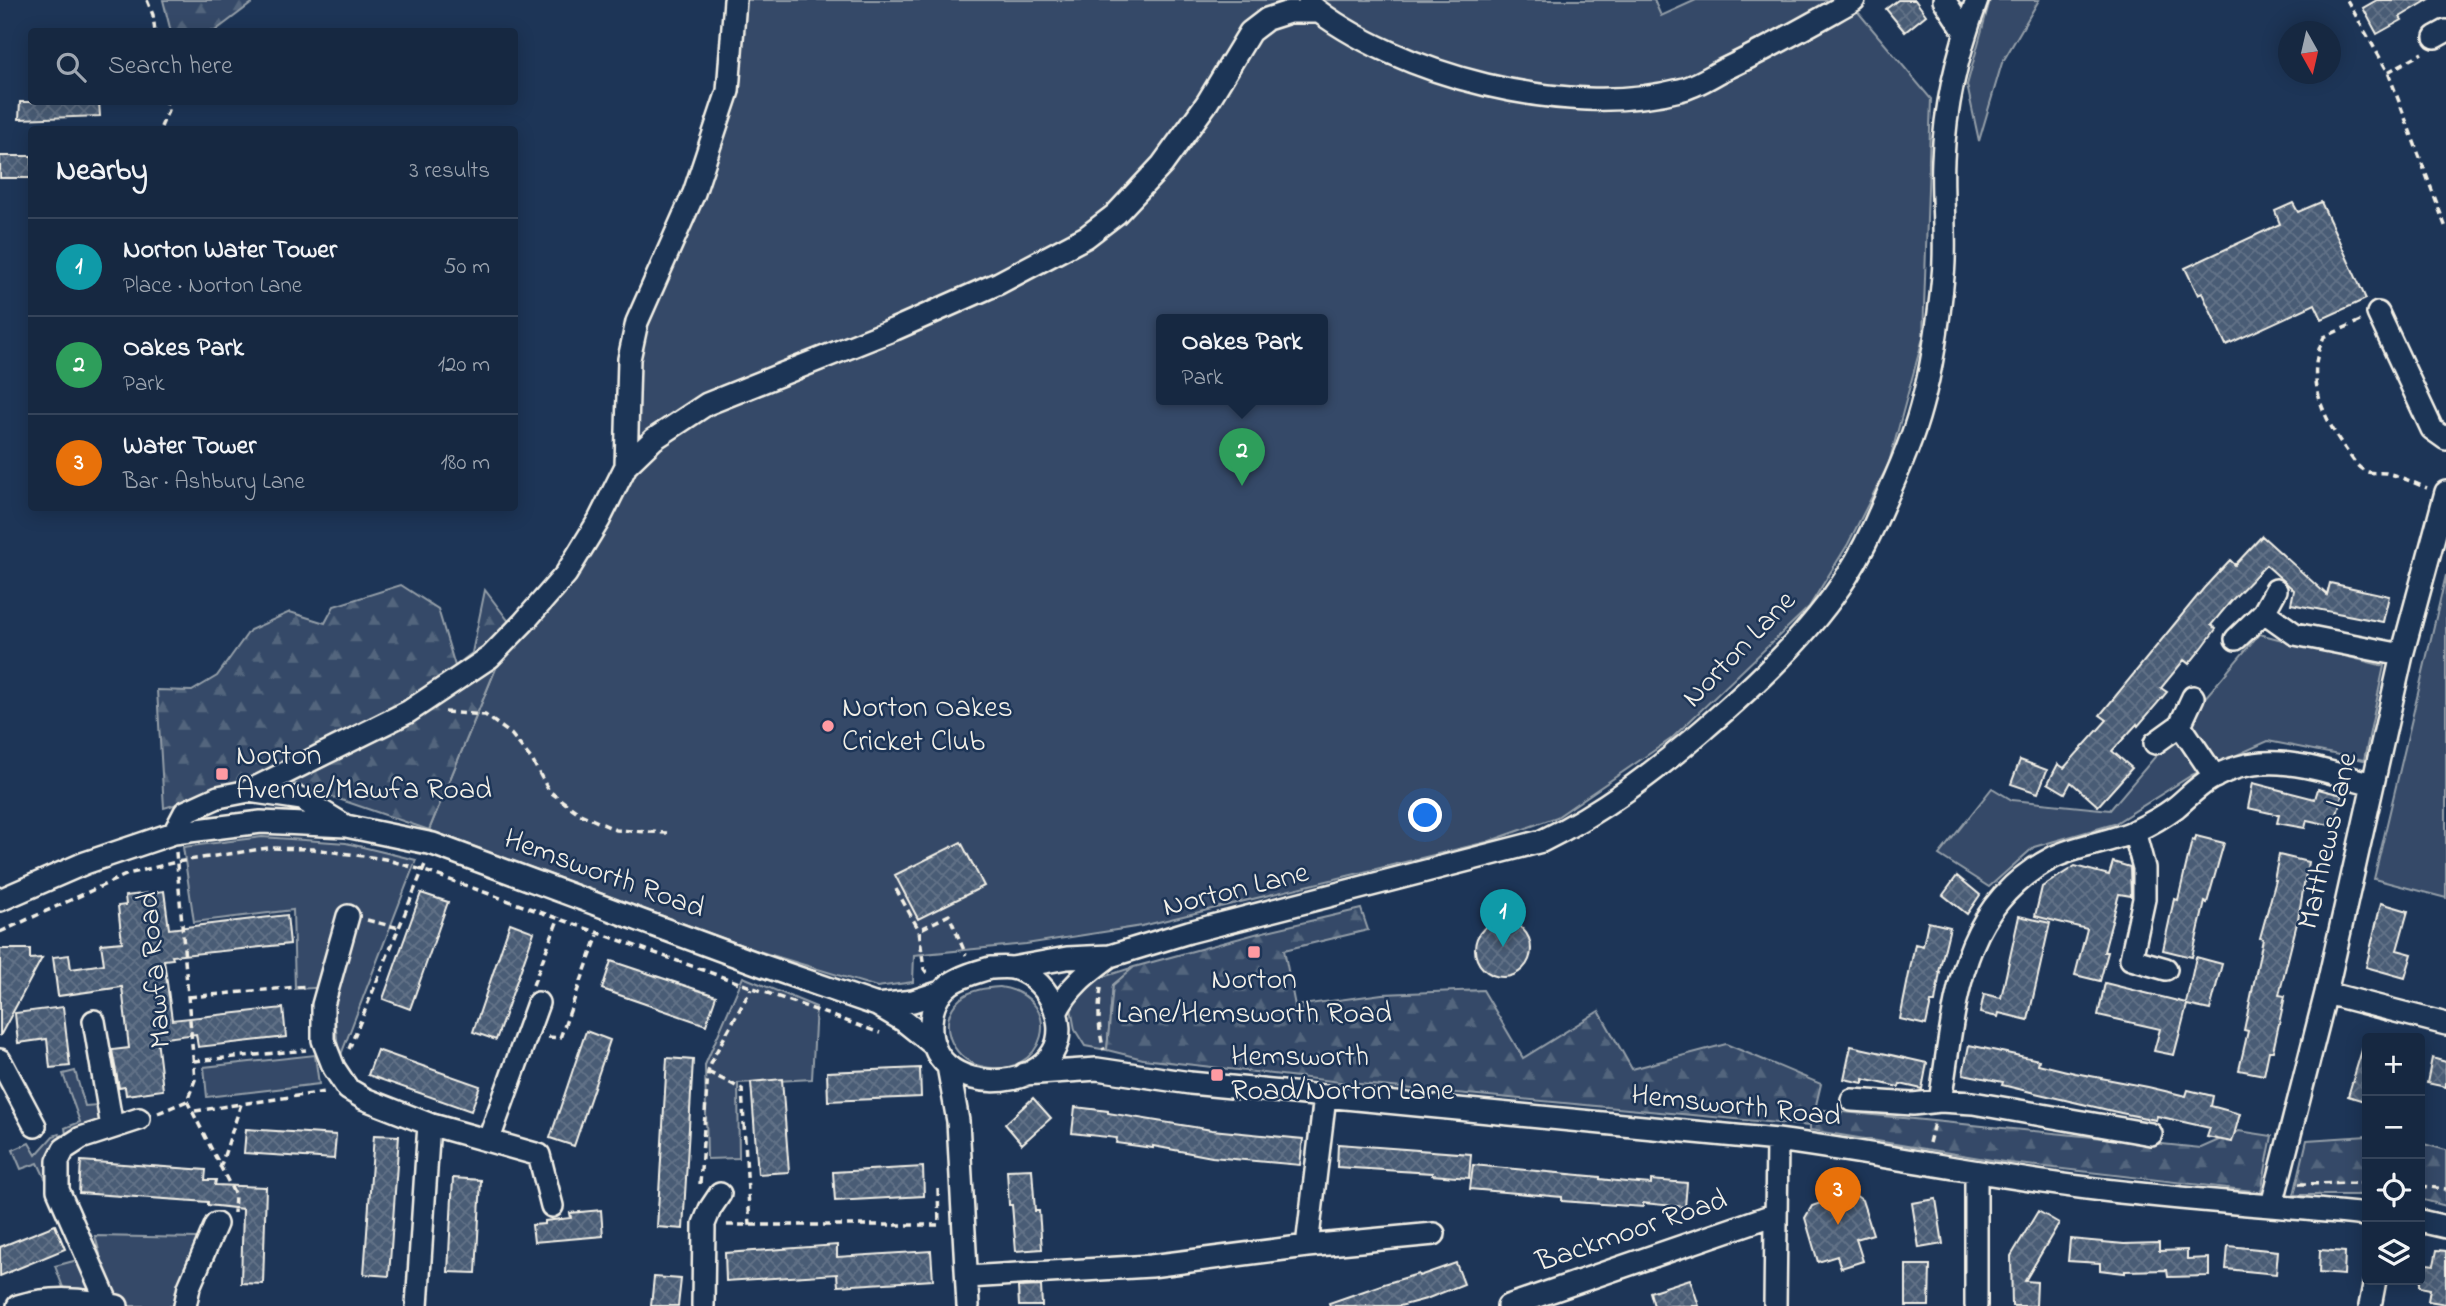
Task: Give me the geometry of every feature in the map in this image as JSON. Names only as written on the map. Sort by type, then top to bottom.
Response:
[{"type":"street","points":[[626,466],[629,359],[637,322],[694,193],[725,101],[735,0]]},
{"type":"street","points":[[174,833],[185,813],[218,797],[249,791],[408,712],[490,657],[566,574],[599,520],[626,466],[654,439],[707,404],[895,329],[999,282],[1086,237],[1116,214],[1162,165],[1207,103],[1250,32],[1267,19],[1311,6],[1366,40],[1417,64],[1477,82],[1550,97],[1627,99],[1682,90],[1746,59],[1854,0]]},
{"type":"street","points":[[1944,0],[1965,32]]},
{"type":"street","name":"Norton Lane","points":[[1012,968],[1067,958],[1110,956],[1189,932],[1542,841],[1577,824],[1615,800],[1674,756],[1737,701],[1805,630],[1847,576],[1875,525],[1903,461],[1922,407],[1944,274],[1942,161],[1947,116],[1965,32],[1977,0]]},
{"type":"street","points":[[2378,313],[2417,412],[2432,429],[2446,439]]},
{"type":"street","name":"Matthews Lane","points":[[2274,1195],[2326,993],[2402,655],[2446,493]]},
{"type":"street","points":[[2236,639],[2264,612],[2276,590]]},
{"type":"street","points":[[2264,612],[2295,634],[2402,655]]},
{"type":"street","points":[[2155,743],[2180,724],[2193,697]]},
{"type":"street","points":[[2180,724],[2215,777]]},
{"type":"street","points":[[1940,1101],[1962,974],[1981,924],[1996,901],[2024,876],[2055,856],[2134,831],[2174,809],[2229,769],[2257,762],[2301,766],[2373,784]]},
{"type":"street","points":[[249,791],[302,799],[344,826]]},
{"type":"street","name":"Hemsworth Road","points":[[0,900],[85,863],[174,833],[261,822],[344,826],[433,844],[877,1005],[904,1021],[934,1045]]},
{"type":"street","points":[[2134,831],[2144,868],[2144,899],[2131,959],[2166,969]]},
{"type":"street","points":[[348,916],[323,1005],[323,1040],[343,1082],[365,1099],[429,1124],[539,1155],[552,1206]]},
{"type":"street","name":"Norton Lane","points":[[1058,1021],[1062,1000],[1073,986],[1110,956]]},
{"type":"street","points":[[968,1306],[958,1121],[948,1066],[934,1045],[931,1024],[935,1004],[941,992],[959,979],[990,968],[1012,968],[1030,975],[1041,985],[1076,1055],[1105,1070]]},
{"type":"street","name":"Hemsworth Road","points":[[877,1005],[913,1001],[941,992]]},
{"type":"street","points":[[2326,993],[2446,1024]]},
{"type":"street","points":[[489,1139],[538,1003]]},
{"type":"street","points":[[94,1021],[113,1127]]},
{"type":"street","points":[[958,1121],[971,1099],[995,1082],[1035,1068],[1053,1053],[1058,1021]]},
{"type":"street","points":[[0,1060],[35,1126]]},
{"type":"street","points":[[948,1066],[967,1077],[995,1082]]},
{"type":"street","name":"Hemsworth Road","points":[[1024,1074],[1105,1070],[1190,1083],[1777,1140],[2090,1189],[2274,1195],[2362,1213]]},
{"type":"street","points":[[1307,1246],[1325,1096]]},
{"type":"street","points":[[1852,1100],[1913,1104],[1940,1101],[1973,1103],[2151,1134]]},
{"type":"street","points":[[112,1305],[58,1190],[58,1161],[64,1149],[81,1138],[139,1119]]},
{"type":"street","points":[[417,1306],[429,1124]]},
{"type":"street","points":[[1775,1306],[1781,1262],[1776,1214],[1777,1140]]},
{"type":"street","points":[[1976,1173],[1976,1306]]},
{"type":"street","points":[[703,1306],[704,1224],[720,1194]]},
{"type":"street","name":"Backmoor Road","points":[[1508,1306],[1776,1214]]},
{"type":"street","points":[[2424,1222],[2446,1227]]},
{"type":"street","points":[[185,1306],[197,1267],[216,1224]]},
{"type":"street","points":[[967,1277],[1151,1266],[1307,1246],[1434,1234]]},
{"type":"street","points":[[2370,1306],[2374,1285]]},
{"type":"street","points":[[18,1306],[50,1299],[73,1298],[112,1305]]},
{"type":"path","points":[[147,0],[155,28]]},
{"type":"path","points":[[2347,0],[2388,72],[2446,228]]},
{"type":"path","points":[[2388,72],[2435,45],[2440,34]]},
{"type":"path","points":[[162,126],[168,111],[167,105]]},
{"type":"path","points":[[2378,313],[2324,337],[2318,349],[2316,363],[2318,399],[2338,439],[2356,464],[2366,472],[2386,473],[2446,493]]},
{"type":"path","points":[[408,712],[485,715],[511,734],[532,760],[549,791],[580,814],[616,830],[667,833]]},
{"type":"path","name":"Mawfa Road","points":[[174,833],[195,1080],[187,1101]]},
{"type":"path","points":[[194,1112],[343,1082],[433,844]]},
{"type":"path","points":[[0,932],[128,874],[176,862],[268,848],[313,849],[385,859],[422,870],[887,1035]]},
{"type":"path","points":[[896,889],[919,930],[924,969],[941,992]]},
{"type":"path","points":[[538,1003],[532,988],[569,893]]},
{"type":"path","points":[[527,1034],[560,1038],[609,907]]},
{"type":"path","points":[[919,930],[949,915],[974,973]]},
{"type":"path","points":[[348,916],[399,928]]},
{"type":"path","points":[[1105,1070],[1106,1055],[1100,1035],[1099,1008],[1110,956]]},
{"type":"path","points":[[764,966],[713,1056],[708,1072],[699,1208],[704,1224],[750,1227],[963,1225]]},
{"type":"path","points":[[189,997],[328,984]]},
{"type":"path","points":[[194,1061],[326,1048]]},
{"type":"path","points":[[708,1072],[742,1088],[750,1227]]},
{"type":"path","points":[[139,1119],[187,1101],[234,1195],[233,1226],[216,1224]]},
{"type":"path","points":[[1924,1163],[1940,1101]]},
{"type":"path","points":[[220,1168],[241,1104]]},
{"type":"path","points":[[2274,1195],[2332,1182],[2362,1183]]},
{"type":"path","points":[[938,1183],[939,1225]]},
{"type":"path","points":[[2425,1187],[2446,1189]]},
{"type":"green space","points":[[163,0],[256,0],[219,28],[170,28]]},
{"type":"green space","points":[[725,0],[1654,0],[1661,16],[1696,0],[1848,0],[1931,99],[1923,338],[1889,463],[1848,544],[1809,607],[1671,739],[1557,817],[1487,842],[1142,926],[1026,944],[914,955],[913,982],[877,987],[755,950],[429,830],[513,627],[554,581],[599,509],[616,462],[623,345],[699,163],[717,98]]},
{"type":"green space","points":[[1990,0],[2039,0],[2002,63],[1979,141],[1967,85]]},
{"type":"green space","points":[[2446,575],[2446,898],[2374,879]]},
{"type":"green space","points":[[401,585],[438,609],[455,666],[472,653],[485,590],[513,627],[429,830],[286,781],[230,788],[164,808],[157,690],[192,691],[217,676],[250,630],[290,612],[325,623],[334,606]]},
{"type":"green space","points":[[2259,634],[2384,666],[2364,760],[2268,741],[2192,775],[2114,824],[2034,847],[1989,887],[1939,855],[1992,788],[2012,800],[2110,810]]},
{"type":"green space","points":[[262,837],[346,843],[416,860],[339,1060],[332,987],[295,989],[293,910],[194,922],[183,847]]},
{"type":"green space","points":[[1361,909],[1368,930],[1284,950],[1295,1006],[1382,994],[1483,990],[1523,1058],[1599,1011],[1632,1069],[1726,1044],[1821,1084],[1815,1109],[2201,1148],[2239,1131],[2272,1136],[2261,1192],[2010,1163],[1810,1130],[1810,1126],[1349,1083],[1143,1059],[1107,1050],[1113,985],[1134,967]]},
{"type":"green space","points":[[1134,967],[1113,985],[1107,1050],[1085,1046],[1075,1030],[1070,1003],[1090,981]]},
{"type":"green space","points":[[743,977],[816,1007],[812,1079],[738,1083],[739,1158],[707,1159],[705,1065]]},
{"type":"green space","points":[[1000,987],[1022,994],[1036,1006],[1042,1021],[1041,1037],[1033,1051],[1020,1062],[1002,1068],[980,1066],[970,1062],[955,1048],[948,1028],[949,1018],[953,1008],[964,996],[979,990]]},
{"type":"green space","points":[[315,1055],[319,1084],[207,1097],[204,1067]]},
{"type":"green space","points":[[75,1071],[85,1106],[97,1105],[99,1119],[94,1126],[70,1136],[66,1134],[65,1128],[80,1122],[63,1074]]},
{"type":"green space","points":[[59,1134],[63,1139],[51,1185],[38,1163],[21,1169],[13,1150],[29,1143],[36,1155],[53,1136]]},
{"type":"green space","points":[[2362,1136],[2362,1195],[2294,1195],[2307,1140]]},
{"type":"green space","points":[[2425,1144],[2446,1150],[2446,1206],[2425,1200]]},
{"type":"green space","points":[[95,1236],[197,1238],[180,1306],[70,1306],[55,1266],[100,1254]]},
{"type":"building","points":[[1898,0],[1915,0],[1926,15],[1905,32],[1886,9]]},
{"type":"building","points":[[2377,0],[2428,0],[2400,17],[2402,20],[2377,34],[2363,8]]},
{"type":"building","points":[[20,102],[28,102],[28,105],[99,105],[100,116],[19,119]]},
{"type":"building","points":[[0,156],[28,156],[28,178],[0,178]]},
{"type":"building","points":[[2321,202],[2366,299],[2322,319],[2315,304],[2226,345],[2202,293],[2198,295],[2185,268],[2280,224],[2275,211],[2293,203],[2298,212]]},
{"type":"building","points":[[2262,536],[2327,595],[2330,583],[2389,596],[2383,622],[2291,604],[2294,590],[2266,565],[2211,625],[2216,629],[2189,664],[2184,660],[2161,688],[2167,692],[2112,751],[2132,768],[2098,806],[2071,782],[2065,793],[2048,783],[2058,764],[2064,768],[2107,720],[2100,715],[2204,588],[2230,560],[2235,565]]},
{"type":"building","points":[[2020,760],[2047,770],[2038,793],[2011,784]]},
{"type":"building","points":[[2253,783],[2315,799],[2318,789],[2342,795],[2334,826],[2307,820],[2305,828],[2277,823],[2279,815],[2248,808]]},
{"type":"building","points":[[2196,836],[2224,843],[2207,903],[2205,902],[2192,957],[2163,950],[2174,899],[2178,900],[2192,840],[2195,841]]},
{"type":"building","points":[[961,842],[984,886],[918,919],[895,875]]},
{"type":"building","points":[[2279,855],[2308,862],[2298,919],[2279,995],[2285,996],[2273,1051],[2269,1051],[2264,1075],[2239,1070],[2248,1031],[2244,1030],[2263,939],[2260,938],[2276,880]]},
{"type":"building","points":[[2113,862],[2130,867],[2131,896],[2119,894],[2104,952],[2108,952],[2100,981],[2075,975],[2087,929],[2035,916],[2042,887],[2075,866],[2109,875]]},
{"type":"building","points":[[1957,876],[1980,895],[1967,914],[1943,895]]},
{"type":"building","points":[[164,891],[169,929],[287,915],[290,944],[172,956],[173,959],[164,960],[172,1020],[283,1008],[286,1037],[198,1047],[196,1034],[157,1039],[163,1090],[126,1095],[125,1087],[119,1088],[112,1050],[129,1048],[122,987],[58,996],[53,957],[69,955],[71,969],[104,964],[101,944],[122,942],[118,906],[126,905],[125,896]]},
{"type":"building","points":[[421,893],[448,902],[410,1009],[383,999]]},
{"type":"building","points":[[2381,903],[2408,911],[2397,950],[2412,954],[2405,978],[2366,967]]},
{"type":"building","points":[[2019,916],[2050,923],[2028,1020],[1999,1013],[1998,1017],[1980,1013],[1984,994],[2001,998]]},
{"type":"building","points":[[1497,921],[1509,921],[1523,929],[1531,943],[1529,960],[1523,969],[1509,977],[1497,977],[1480,965],[1475,955],[1475,943],[1487,926]]},
{"type":"building","points":[[1928,922],[1950,927],[1935,1002],[1931,1002],[1926,1025],[1900,1019],[1915,944],[1923,946]]},
{"type":"building","points":[[510,923],[534,932],[496,1040],[473,1032]]},
{"type":"building","points":[[0,949],[30,949],[30,959],[42,958],[0,1036]]},
{"type":"building","points":[[2196,957],[2222,964],[2210,1010],[2187,1005],[2174,1055],[2154,1051],[2160,1029],[2098,1015],[2105,983],[2186,1003]]},
{"type":"building","points":[[611,961],[716,996],[706,1025],[602,989]]},
{"type":"building","points":[[63,1007],[70,1066],[50,1068],[47,1039],[18,1043],[15,1013]]},
{"type":"building","points":[[586,1031],[610,1040],[574,1146],[550,1138]]},
{"type":"building","points":[[1969,1045],[2039,1060],[2038,1064],[2075,1073],[2186,1096],[2188,1090],[2213,1096],[2211,1106],[2240,1114],[2232,1142],[2207,1137],[2210,1128],[2157,1116],[2156,1120],[2121,1113],[1963,1074]]},
{"type":"building","points":[[1851,1046],[1927,1063],[1922,1089],[1863,1079],[1863,1083],[1844,1079]]},
{"type":"building","points":[[377,1050],[480,1086],[471,1111],[368,1075]]},
{"type":"building","points":[[2362,1050],[2362,1100],[2348,1096]]},
{"type":"building","points":[[667,1058],[693,1060],[683,1229],[657,1227]]},
{"type":"building","points":[[2432,1058],[2446,1062],[2446,1087],[2427,1083]]},
{"type":"building","points":[[920,1068],[921,1097],[828,1101],[827,1072]]},
{"type":"building","points":[[782,1079],[789,1172],[758,1174],[751,1082]]},
{"type":"building","points":[[1033,1098],[1051,1118],[1022,1144],[1005,1124]]},
{"type":"building","points":[[1075,1107],[1212,1130],[1303,1139],[1300,1165],[1212,1157],[1153,1146],[1116,1143],[1117,1138],[1072,1133]]},
{"type":"building","points":[[246,1129],[336,1135],[334,1159],[244,1153]]},
{"type":"building","points":[[374,1135],[399,1136],[389,1276],[364,1274]]},
{"type":"building","points":[[1338,1144],[1471,1154],[1469,1178],[1337,1167]]},
{"type":"building","points":[[81,1161],[206,1170],[205,1180],[216,1180],[215,1185],[266,1187],[263,1284],[241,1283],[243,1209],[208,1205],[208,1202],[79,1193]]},
{"type":"building","points":[[1473,1165],[1626,1182],[1651,1184],[1651,1180],[1687,1183],[1685,1207],[1562,1201],[1562,1197],[1470,1189]]},
{"type":"building","points":[[923,1167],[924,1196],[835,1201],[833,1172]]},
{"type":"building","points":[[1032,1169],[1035,1211],[1039,1211],[1042,1249],[1016,1251],[1007,1170]]},
{"type":"building","points":[[453,1178],[481,1180],[476,1273],[448,1272]]},
{"type":"building","points":[[1851,1192],[1862,1200],[1873,1234],[1856,1239],[1863,1261],[1841,1268],[1837,1256],[1818,1262],[1805,1218],[1812,1206]]},
{"type":"building","points":[[1936,1199],[1943,1244],[1919,1248],[1912,1203]]},
{"type":"building","points":[[601,1210],[603,1236],[534,1242],[532,1225],[571,1218],[570,1213]]},
{"type":"building","points":[[2038,1211],[2059,1223],[2025,1281],[2037,1282],[2036,1306],[2012,1306],[2011,1256]]},
{"type":"building","points":[[55,1225],[65,1249],[0,1276],[0,1247]]},
{"type":"building","points":[[2070,1239],[2124,1244],[2159,1243],[2159,1251],[2187,1250],[2187,1259],[2209,1258],[2209,1276],[2168,1277],[2167,1270],[2125,1273],[2100,1270],[2100,1263],[2068,1261]]},
{"type":"building","points":[[837,1245],[837,1257],[931,1251],[933,1280],[838,1286],[837,1274],[726,1281],[725,1253]]},
{"type":"building","points":[[2228,1246],[2278,1251],[2276,1274],[2226,1269]]},
{"type":"building","points":[[2320,1250],[2345,1252],[2344,1275],[2319,1273]]},
{"type":"building","points":[[2437,1250],[2446,1251],[2446,1304],[2428,1301],[2430,1289],[2420,1287],[2425,1285],[2425,1264],[2434,1265]]},
{"type":"building","points":[[1456,1263],[1464,1284],[1426,1299],[1400,1306],[1330,1306],[1329,1303],[1384,1284],[1418,1274],[1419,1276]]},
{"type":"building","points":[[1906,1265],[1930,1265],[1929,1306],[1906,1306]]},
{"type":"building","points":[[654,1277],[681,1279],[678,1306],[651,1306]]},
{"type":"building","points":[[1690,1279],[1699,1306],[1654,1306],[1650,1292]]},
{"type":"building","points":[[1041,1286],[1042,1306],[1019,1306],[1018,1287]]},
{"type":"place","name":"Oakes Park","points":[[1242,486]]},
{"type":"place","name":"Norton Oakes Cricket Club","points":[[828,726]]},
{"type":"place","name":"Norton Avenue/Mawfa Road","points":[[222,774]]},
{"type":"place","name":"Norton Water Tower","points":[[1503,947]]},
{"type":"place","name":"Norton Lane/Hemsworth Road","points":[[1254,952]]},
{"type":"place","name":"Hemsworth Road/Norton Lane","points":[[1217,1075]]},
{"type":"place","name":"Water Tower","points":[[1838,1225]]}]
